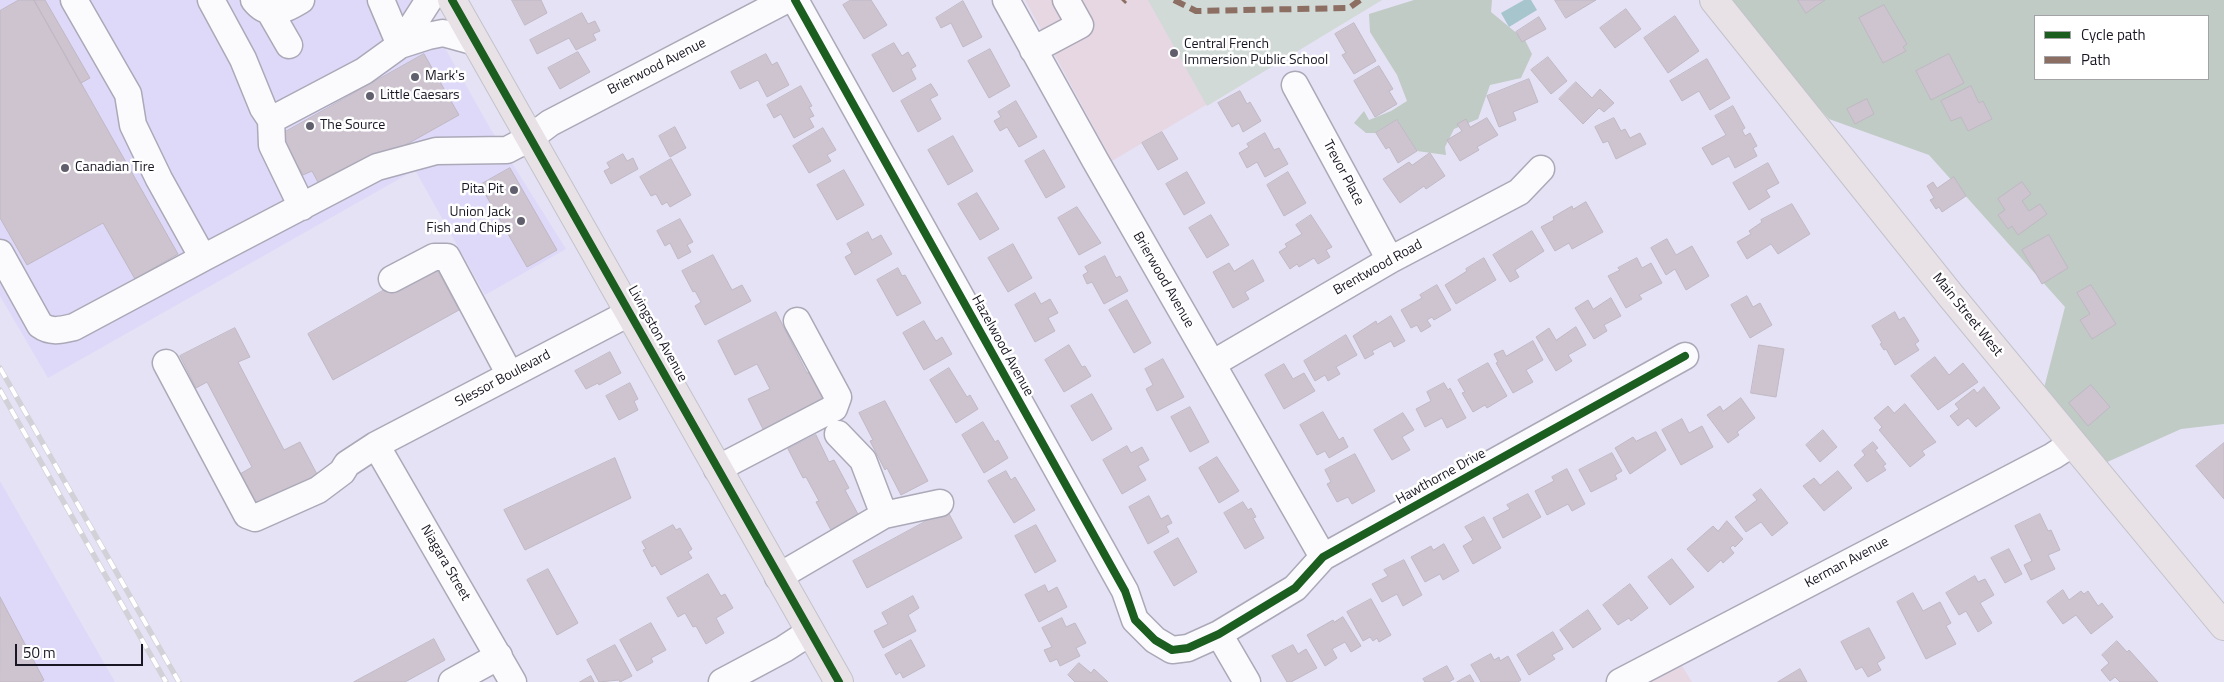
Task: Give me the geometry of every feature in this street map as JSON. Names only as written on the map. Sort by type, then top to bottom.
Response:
[{"type":"main road","name":"Livingston Avenue","points":[[452,0],[839,682]]},
{"type":"main road","name":"Main Street West","points":[[1714,0],[1951,296],[2224,626]]},
{"type":"street","points":[[74,0],[128,94],[133,124],[160,179],[203,258]]},
{"type":"street","points":[[211,0],[243,59],[263,108],[271,120],[272,145],[302,207]]},
{"type":"street","points":[[262,6],[282,11],[301,0]]},
{"type":"street","points":[[381,0],[400,45]]},
{"type":"street","points":[[400,45],[429,0]]},
{"type":"street","name":"Brierwood Avenue","points":[[0,253],[40,325],[46,330],[57,331],[74,327],[377,167],[436,151],[507,150],[530,138],[550,123],[786,0]]},
{"type":"street","name":"Hazelwood Avenue","points":[[795,0],[1125,591],[1135,620],[1155,640],[1172,650],[1188,648],[1219,634]]},
{"type":"street","name":"Brierwood Avenue","points":[[1006,0],[1323,557]]},
{"type":"street","points":[[1033,50],[1080,24],[1066,0]]},
{"type":"street","points":[[262,6],[288,46]]},
{"type":"street","points":[[271,120],[364,71],[400,45],[443,33],[476,42]]},
{"type":"street","name":"Trevor Place","points":[[1295,85],[1390,260]]},
{"type":"street","name":"Brentwood Road","points":[[1212,364],[1390,260],[1519,192],[1541,169]]},
{"type":"street","points":[[392,279],[434,257],[447,257],[510,375]]},
{"type":"street","name":"Slessor Boulevard","points":[[166,363],[247,515],[255,518],[318,490],[342,472],[347,464],[376,445],[630,312]]},
{"type":"street","points":[[717,469],[834,408],[838,397],[797,321]]},
{"type":"street","name":"Hawthorne Drive","points":[[1219,634],[1295,588],[1323,557],[1685,356]]},
{"type":"street","points":[[838,434],[863,460],[884,515]]},
{"type":"street","name":"Kerman Avenue","points":[[1620,682],[2053,456],[2073,443]]},
{"type":"street","name":"Niagara Street","points":[[376,445],[513,682]]},
{"type":"street","points":[[778,577],[884,515],[940,503]]},
{"type":"street","points":[[722,682],[784,649],[810,632]]},
{"type":"street","points":[[1219,634],[1247,682]]},
{"type":"street","points":[[452,682],[499,656]]},
{"type":"shaded area","points":[[0,0],[418,0],[490,128],[566,249],[485,295],[415,170],[48,378],[0,296]]},
{"type":"shaded area","name":"Central French Immersion Public School","points":[[1025,0],[1382,0],[1112,161]]},
{"type":"shaded area","points":[[1148,0],[1382,0],[1207,106]]},
{"type":"shaded area","points":[[1414,0],[1492,0],[1491,12],[1525,40],[1532,54],[1521,78],[1490,85],[1478,119],[1454,129],[1445,147],[1446,155],[1417,151],[1397,120],[1376,133],[1366,133],[1354,123],[1364,111],[1369,120],[1391,111],[1407,101],[1397,75],[1370,32],[1369,14]]},
{"type":"shaded area","points":[[1524,0],[1531,0],[1537,10],[1509,27],[1501,13]]},
{"type":"shaded area","points":[[1728,0],[2224,0],[2224,424],[2181,429],[2105,463],[2044,388],[2065,307],[1929,155],[1829,119],[1761,43]]},
{"type":"shaded area","points":[[0,481],[115,682],[0,682]]},
{"type":"shaded area","points":[[1682,666],[1692,682],[1651,682]]},
{"type":"building","name":"Canadian Tire","points":[[19,0],[34,0],[178,254],[135,279],[103,223],[27,265],[0,218],[0,11]]},
{"type":"building","points":[[34,0],[45,0],[90,78],[81,83]]},
{"type":"building","points":[[512,0],[541,0],[547,13],[525,25]]},
{"type":"building","points":[[851,0],[871,0],[887,25],[864,39],[843,5]]},
{"type":"building","points":[[1555,0],[1596,0],[1566,18]]},
{"type":"building","points":[[1798,0],[1825,0],[1806,13]]},
{"type":"building","points":[[963,1],[982,37],[963,47],[951,23],[941,28],[936,18]]},
{"type":"building","points":[[1884,5],[1907,44],[1903,47],[1906,51],[1883,63],[1859,18]]},
{"type":"building","points":[[1626,9],[1641,29],[1615,48],[1600,28]]},
{"type":"building","points":[[582,13],[588,24],[595,21],[600,31],[593,34],[596,40],[576,50],[569,38],[537,54],[530,40]]},
{"type":"building","points":[[1675,16],[1699,51],[1668,73],[1644,38]]},
{"type":"building","points":[[1539,17],[1546,29],[1522,42],[1516,32]]},
{"type":"building","points":[[1354,23],[1376,61],[1354,74],[1342,55],[1346,53],[1335,34]]},
{"type":"building","points":[[894,43],[902,56],[908,52],[916,66],[911,69],[916,79],[893,92],[872,55]]},
{"type":"building","points":[[990,49],[1010,86],[989,98],[968,61]]},
{"type":"building","points":[[578,52],[590,72],[560,89],[548,68]]},
{"type":"building","points":[[424,54],[459,115],[368,166],[364,159],[319,184],[312,171],[303,175],[280,135]]},
{"type":"building","points":[[766,54],[772,65],[777,62],[789,85],[767,97],[758,80],[740,89],[731,72]]},
{"type":"building","points":[[1949,54],[1964,83],[1931,100],[1916,71]]},
{"type":"building","points":[[1548,57],[1567,81],[1551,94],[1531,70]]},
{"type":"building","points":[[1707,59],[1730,98],[1710,110],[1699,91],[1682,101],[1670,81]]},
{"type":"building","points":[[1379,66],[1393,89],[1389,91],[1397,104],[1375,117],[1354,81]]},
{"type":"building","points":[[1529,79],[1538,102],[1513,112],[1516,120],[1499,127],[1487,96]]},
{"type":"building","points":[[1576,82],[1592,98],[1600,89],[1614,103],[1604,112],[1599,108],[1583,124],[1559,99]]},
{"type":"building","points":[[931,84],[938,95],[930,99],[941,119],[918,132],[901,101]]},
{"type":"building","points":[[801,86],[812,106],[809,107],[814,116],[809,118],[814,127],[794,138],[781,114],[774,118],[767,105]]},
{"type":"building","points":[[1971,86],[1979,103],[1983,101],[1992,119],[1968,131],[1961,117],[1951,121],[1941,101]]},
{"type":"building","points":[[1240,91],[1247,104],[1250,102],[1261,121],[1243,132],[1239,123],[1232,127],[1218,103]]},
{"type":"building","points":[[1867,99],[1874,114],[1855,124],[1847,109]]},
{"type":"building","points":[[1016,101],[1037,137],[1019,147],[1007,127],[1000,131],[994,121],[1001,117],[998,112]]},
{"type":"building","points":[[1733,106],[1745,128],[1742,130],[1745,136],[1750,133],[1757,146],[1753,148],[1757,156],[1735,168],[1729,156],[1712,165],[1702,148],[1726,135],[1715,116]]},
{"type":"building","points":[[1487,118],[1498,135],[1477,147],[1479,150],[1460,161],[1447,140],[1462,131],[1457,124],[1466,119],[1470,127]]},
{"type":"building","points":[[1614,118],[1621,131],[1625,129],[1630,138],[1640,133],[1646,144],[1616,159],[1608,141],[1603,143],[1595,127]]},
{"type":"building","points":[[1397,120],[1417,151],[1398,163],[1389,147],[1386,149],[1376,133]]},
{"type":"building","points":[[675,127],[686,148],[670,157],[659,136]]},
{"type":"building","points":[[823,128],[836,150],[827,155],[831,161],[809,173],[793,146]]},
{"type":"building","points":[[1162,132],[1178,159],[1158,170],[1142,143]]},
{"type":"building","points":[[1265,133],[1274,150],[1279,148],[1288,164],[1265,177],[1257,162],[1247,168],[1239,153],[1249,147],[1247,144]]},
{"type":"building","points":[[953,136],[973,171],[948,185],[928,150]]},
{"type":"building","points":[[1044,150],[1065,187],[1046,198],[1025,161]]},
{"type":"building","points":[[1430,153],[1445,176],[1426,189],[1424,186],[1400,203],[1383,179],[1409,162],[1412,165]]},
{"type":"building","points":[[623,154],[627,161],[633,158],[638,169],[611,184],[604,171],[610,168],[607,163]]},
{"type":"building","points":[[671,159],[691,195],[670,207],[667,202],[662,205],[656,194],[651,196],[640,177]]},
{"type":"building","points":[[1768,163],[1779,183],[1766,190],[1770,197],[1749,210],[1733,183]]},
{"type":"building","points":[[510,168],[557,250],[527,267],[480,185]]},
{"type":"building","points":[[844,170],[864,205],[837,220],[817,185]]},
{"type":"building","points":[[1187,172],[1205,203],[1184,215],[1166,184]]},
{"type":"building","points":[[1288,172],[1306,203],[1284,216],[1267,185]]},
{"type":"building","points":[[1954,177],[1966,196],[1942,212],[1939,207],[1936,209],[1930,200],[1934,198],[1927,186],[1933,182],[1937,188]]},
{"type":"building","points":[[2022,182],[2031,194],[2022,201],[2029,211],[2040,204],[2047,214],[2018,235],[2012,226],[2008,229],[1998,215],[2005,210],[1998,199]]},
{"type":"building","points":[[977,193],[999,229],[980,240],[958,204]]},
{"type":"building","points":[[1586,202],[1603,232],[1572,249],[1569,243],[1555,251],[1541,227],[1554,220],[1553,217],[1572,206],[1573,209]]},
{"type":"building","points":[[1792,204],[1810,234],[1778,254],[1771,244],[1747,259],[1737,242],[1751,234],[1749,231],[1762,222],[1761,220]]},
{"type":"building","points":[[1077,207],[1101,243],[1079,255],[1058,218]]},
{"type":"building","points":[[1211,215],[1229,245],[1207,258],[1189,228]]},
{"type":"building","points":[[1311,215],[1332,247],[1326,250],[1330,257],[1318,264],[1314,258],[1299,267],[1297,264],[1290,269],[1279,252],[1287,247],[1285,244],[1302,234],[1296,225]]},
{"type":"building","points":[[680,219],[693,242],[687,245],[691,252],[678,259],[670,243],[665,246],[657,231]]},
{"type":"building","points":[[1532,231],[1544,251],[1515,270],[1519,277],[1510,282],[1493,255]]},
{"type":"building","points":[[868,232],[872,240],[881,235],[892,254],[855,275],[845,257],[852,253],[847,244]]},
{"type":"building","points":[[2049,235],[2068,268],[2042,284],[2022,250]]},
{"type":"building","points":[[1667,239],[1676,255],[1692,246],[1709,276],[1686,290],[1675,269],[1666,275],[1651,248]]},
{"type":"building","points":[[1013,244],[1032,278],[1008,292],[988,258]]},
{"type":"building","points":[[713,255],[732,290],[742,285],[751,301],[705,325],[695,306],[701,302],[695,291],[693,292],[682,271]]},
{"type":"building","points":[[1105,256],[1116,278],[1120,276],[1128,291],[1104,304],[1092,282],[1087,284],[1083,275],[1088,272],[1085,267]]},
{"type":"building","points":[[1484,258],[1496,280],[1456,304],[1445,285]]},
{"type":"building","points":[[1637,258],[1642,268],[1651,263],[1662,283],[1639,295],[1642,299],[1626,308],[1608,276],[1620,270],[1618,268]]},
{"type":"building","points":[[1253,260],[1264,281],[1245,292],[1249,299],[1233,308],[1213,272],[1229,263],[1234,271]]},
{"type":"building","points":[[433,262],[459,310],[333,380],[308,334]]},
{"type":"building","points":[[898,268],[902,276],[905,275],[921,303],[897,316],[877,280]]},
{"type":"building","points":[[1437,285],[1451,310],[1434,320],[1432,317],[1427,320],[1431,326],[1421,332],[1417,325],[1411,328],[1401,310],[1422,298],[1420,295]]},
{"type":"building","points":[[2091,285],[2116,324],[2092,339],[2080,320],[2090,314],[2077,293]]},
{"type":"building","points":[[1035,293],[1041,304],[1050,299],[1058,313],[1048,318],[1055,331],[1035,342],[1015,305]]},
{"type":"building","points":[[1747,296],[1753,307],[1760,303],[1772,325],[1750,338],[1731,305]]},
{"type":"building","points":[[1611,298],[1621,316],[1604,325],[1607,331],[1594,339],[1575,308],[1588,300],[1593,309]]},
{"type":"building","points":[[1127,300],[1151,343],[1134,353],[1109,310]]},
{"type":"building","points":[[776,312],[807,373],[810,372],[825,402],[765,433],[748,399],[770,389],[757,364],[735,375],[718,341]]},
{"type":"building","points":[[1895,312],[1899,320],[1904,317],[1919,341],[1915,344],[1919,350],[1895,365],[1886,349],[1884,350],[1880,344],[1882,343],[1872,326]]},
{"type":"building","points":[[1391,316],[1405,341],[1394,347],[1391,341],[1372,351],[1374,354],[1365,359],[1353,336],[1376,321],[1377,324]]},
{"type":"building","points":[[924,321],[936,341],[942,337],[952,354],[924,370],[903,333]]},
{"type":"building","points":[[1576,327],[1586,345],[1568,355],[1572,361],[1556,371],[1536,337],[1549,328],[1556,340]]},
{"type":"building","points":[[235,328],[250,357],[238,362],[284,450],[300,442],[318,476],[258,507],[240,474],[252,467],[207,382],[196,388],[180,356]]},
{"type":"building","points":[[1346,335],[1357,355],[1336,367],[1340,374],[1328,381],[1325,375],[1315,381],[1304,361]]},
{"type":"building","points":[[1533,341],[1543,360],[1526,370],[1533,382],[1513,393],[1496,363],[1498,362],[1494,354],[1503,350],[1506,356]]},
{"type":"building","points":[[1069,345],[1082,367],[1085,366],[1091,376],[1064,392],[1045,360]]},
{"type":"building","points":[[1759,345],[1784,349],[1776,397],[1751,393]]},
{"type":"building","points":[[610,352],[621,373],[599,385],[598,383],[586,389],[575,371]]},
{"type":"building","points":[[1935,357],[1949,375],[1963,363],[1978,382],[1938,410],[1911,376]]},
{"type":"building","points":[[1163,359],[1184,397],[1157,411],[1146,389],[1153,385],[1145,369]]},
{"type":"building","points":[[1488,363],[1507,396],[1487,408],[1485,405],[1473,412],[1462,393],[1465,392],[1458,380]]},
{"type":"building","points":[[1284,364],[1293,379],[1304,373],[1315,391],[1284,409],[1265,375]]},
{"type":"building","points":[[949,368],[967,397],[970,395],[978,409],[956,423],[930,380]]},
{"type":"building","points":[[630,383],[638,399],[634,401],[638,410],[619,420],[606,396]]},
{"type":"building","points":[[1444,383],[1448,390],[1450,388],[1466,418],[1447,428],[1442,418],[1425,427],[1416,409],[1431,401],[1427,392]]},
{"type":"building","points":[[2091,385],[2110,407],[2088,426],[2069,403]]},
{"type":"building","points":[[1984,387],[2000,408],[1976,427],[1968,418],[1958,426],[1950,416],[1959,409],[1955,404],[1974,389],[1977,393]]},
{"type":"building","points":[[1092,394],[1112,429],[1092,441],[1071,406]]},
{"type":"building","points":[[1741,398],[1755,418],[1737,432],[1739,435],[1728,443],[1707,415],[1720,406],[1723,411]]},
{"type":"building","points":[[885,401],[928,481],[901,495],[870,441],[873,440],[859,413]]},
{"type":"building","points":[[1905,404],[1936,442],[1922,451],[1925,455],[1910,467],[1879,430],[1882,427],[1874,418],[1888,406],[1894,413]]},
{"type":"building","points":[[1190,407],[1209,442],[1190,452],[1171,417]]},
{"type":"building","points":[[1323,412],[1339,440],[1343,437],[1348,447],[1329,458],[1325,451],[1317,455],[1300,425]]},
{"type":"building","points":[[1403,413],[1414,430],[1402,437],[1410,450],[1392,460],[1374,430]]},
{"type":"building","points":[[1682,419],[1689,433],[1702,426],[1713,447],[1681,465],[1662,430]]},
{"type":"building","points":[[983,422],[995,442],[998,440],[1008,458],[984,473],[962,435]]},
{"type":"building","points":[[1823,430],[1837,447],[1820,462],[1806,445]]},
{"type":"building","points":[[1656,432],[1666,450],[1630,474],[1615,448],[1633,437],[1636,441]]},
{"type":"building","points":[[816,435],[829,462],[834,460],[849,488],[845,490],[859,516],[831,530],[816,502],[819,501],[806,477],[803,478],[788,449]]},
{"type":"building","points":[[1873,442],[1878,448],[1875,450],[1886,464],[1883,466],[1886,470],[1867,482],[1854,465],[1865,455],[1862,451]]},
{"type":"building","points":[[2224,443],[2224,499],[2196,466]]},
{"type":"building","points":[[1127,446],[1131,453],[1142,447],[1149,460],[1138,466],[1146,480],[1122,494],[1103,460]]},
{"type":"building","points":[[1612,453],[1622,471],[1615,475],[1617,479],[1591,492],[1579,470]]},
{"type":"building","points":[[1355,454],[1375,491],[1352,504],[1348,497],[1337,502],[1327,484],[1331,482],[1325,470]]},
{"type":"building","points":[[1217,457],[1239,491],[1219,503],[1199,468]]},
{"type":"building","points":[[615,458],[631,498],[525,550],[504,510]]},
{"type":"building","points":[[1567,469],[1585,504],[1572,511],[1568,504],[1547,515],[1535,491],[1554,481],[1552,477]]},
{"type":"building","points":[[1006,471],[1011,480],[1015,477],[1035,510],[1014,523],[988,481]]},
{"type":"building","points":[[1838,471],[1852,488],[1824,511],[1803,486],[1814,478],[1820,485]]},
{"type":"building","points":[[1761,489],[1788,523],[1772,536],[1761,522],[1746,532],[1735,517],[1757,500],[1753,495]]},
{"type":"building","points":[[1528,494],[1541,517],[1503,538],[1493,518],[1510,509],[1507,505]]},
{"type":"building","points":[[1149,496],[1161,519],[1168,515],[1172,523],[1166,526],[1169,532],[1148,544],[1129,507]]},
{"type":"building","points":[[1243,502],[1248,510],[1251,508],[1256,517],[1253,518],[1264,538],[1245,549],[1224,513]]},
{"type":"building","points":[[947,510],[962,538],[867,588],[853,561]]},
{"type":"building","points":[[2040,514],[2048,531],[2051,530],[2060,550],[2048,555],[2055,569],[2031,580],[2024,565],[2032,561],[2015,526]]},
{"type":"building","points":[[1484,517],[1501,548],[1473,564],[1463,546],[1473,540],[1465,527]]},
{"type":"building","points":[[1727,521],[1743,539],[1735,547],[1733,545],[1730,548],[1734,553],[1723,563],[1721,560],[1708,572],[1687,549],[1713,526],[1718,531]]},
{"type":"building","points":[[673,525],[676,530],[680,528],[692,549],[688,552],[692,558],[661,575],[655,565],[652,567],[643,550],[646,549],[642,542]]},
{"type":"building","points":[[1036,525],[1056,561],[1035,573],[1015,536]]},
{"type":"building","points":[[1178,538],[1197,572],[1174,586],[1154,552]]},
{"type":"building","points":[[1444,544],[1459,571],[1443,580],[1440,574],[1425,582],[1411,557],[1431,546],[1433,550]]},
{"type":"building","points":[[2009,549],[2022,574],[2005,583],[1991,558]]},
{"type":"building","points":[[1672,559],[1694,587],[1670,605],[1648,577]]},
{"type":"building","points":[[1404,560],[1422,595],[1403,606],[1397,594],[1382,602],[1372,584],[1388,576],[1384,570]]},
{"type":"building","points":[[548,569],[578,623],[557,635],[527,580]]},
{"type":"building","points":[[708,574],[721,596],[725,594],[733,608],[716,618],[724,633],[706,644],[696,626],[693,627],[685,613],[678,617],[667,598]]},
{"type":"building","points":[[1975,576],[1978,582],[1985,579],[1994,595],[1980,603],[1992,623],[1978,632],[1966,611],[1959,615],[1946,593]]},
{"type":"building","points":[[1630,584],[1648,608],[1631,621],[1629,618],[1618,625],[1603,605]]},
{"type":"building","points":[[1045,585],[1048,592],[1057,587],[1067,607],[1039,622],[1025,595]]},
{"type":"building","points":[[2063,590],[2069,600],[2081,591],[2084,594],[2088,591],[2098,606],[2102,603],[2113,617],[2091,634],[2076,615],[2063,624],[2047,602]]},
{"type":"building","points":[[1913,593],[1923,611],[1940,602],[1951,623],[1946,626],[1956,644],[1926,659],[1897,602]]},
{"type":"building","points":[[913,596],[919,608],[908,615],[916,631],[883,648],[874,631],[888,624],[882,613]]},
{"type":"building","points":[[0,597],[44,680],[41,682],[0,682]]},
{"type":"building","points":[[1371,599],[1391,635],[1379,642],[1377,638],[1373,641],[1370,637],[1363,641],[1347,612]]},
{"type":"building","points":[[1588,610],[1601,629],[1573,648],[1560,630]]},
{"type":"building","points":[[1343,617],[1361,646],[1351,652],[1345,642],[1332,649],[1337,658],[1325,666],[1307,635],[1333,620],[1334,622]]},
{"type":"building","points":[[1062,618],[1066,627],[1075,623],[1086,643],[1076,648],[1080,656],[1060,666],[1057,659],[1050,662],[1044,650],[1052,647],[1042,628]]},
{"type":"building","points":[[651,623],[666,650],[651,658],[653,662],[637,671],[620,640]]},
{"type":"building","points":[[1869,628],[1885,658],[1877,663],[1881,670],[1868,677],[1862,667],[1856,670],[1841,642]]},
{"type":"building","points":[[1553,632],[1563,649],[1552,655],[1555,659],[1529,675],[1517,655]]},
{"type":"building","points":[[434,639],[445,660],[405,682],[354,682]]},
{"type":"building","points":[[911,640],[925,666],[903,678],[900,672],[896,675],[885,655]]},
{"type":"building","points":[[2117,641],[2127,652],[2129,650],[2158,682],[2120,682],[2115,677],[2110,681],[2101,670],[2109,663],[2102,655]]},
{"type":"building","points":[[615,645],[632,676],[620,682],[619,680],[599,682],[587,660]]},
{"type":"building","points":[[1293,645],[1298,654],[1306,649],[1317,668],[1291,682],[1287,682],[1272,656]]},
{"type":"building","points":[[1491,654],[1494,660],[1499,657],[1500,661],[1508,656],[1521,680],[1518,682],[1481,682],[1471,665]]},
{"type":"building","points":[[1079,663],[1091,673],[1094,669],[1108,682],[1075,682],[1068,675]]},
{"type":"building","points":[[1447,666],[1454,679],[1449,682],[1425,682],[1423,679]]},
{"type":"building","points":[[1800,669],[1807,682],[1778,682]]},
{"type":"building","points":[[1470,675],[1474,682],[1457,682]]},
{"type":"building","points":[[591,676],[594,682],[580,682]]},
{"type":"railway","points":[[0,368],[179,682]]},
{"type":"railway","points":[[0,390],[166,682]]},
{"type":"marked path","points":[[1174,0],[1196,11],[1349,8],[1360,0]]},
{"type":"cycle path","points":[[452,0],[839,682]]},
{"type":"cycle path","points":[[795,0],[1125,591],[1135,620],[1155,640],[1172,650],[1188,648],[1219,634],[1295,588],[1323,557],[1685,356]]},
{"type":"place","name":"Central French Immersion Public School","points":[[1174,53]]},
{"type":"place","name":"Mark's","points":[[415,77]]},
{"type":"place","name":"Little Caesars","points":[[370,96]]},
{"type":"place","name":"The Source","points":[[310,126]]},
{"type":"place","name":"Canadian Tire","points":[[65,168]]},
{"type":"place","name":"Pita Pit","points":[[514,190]]},
{"type":"place","name":"Union Jack Fish and Chips","points":[[521,221]]}]
